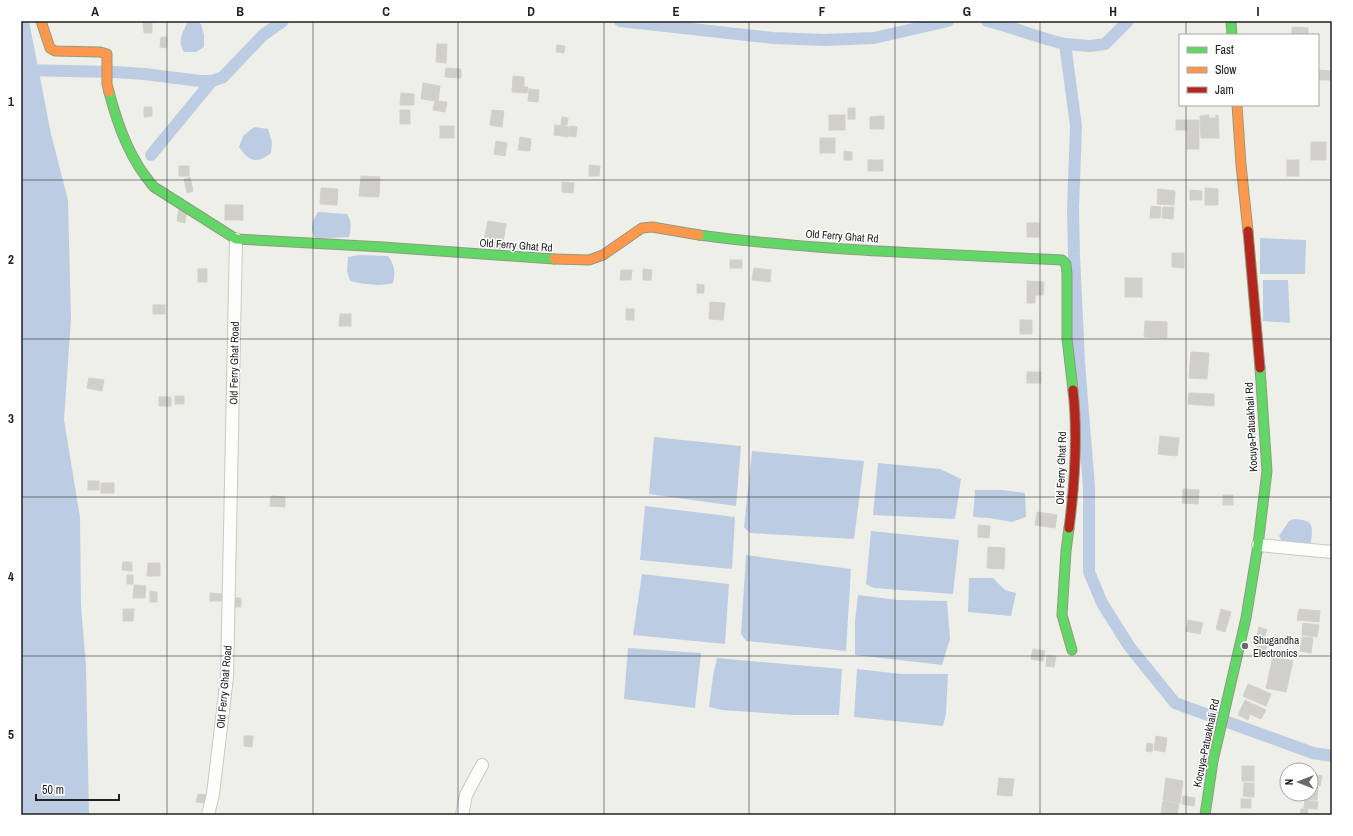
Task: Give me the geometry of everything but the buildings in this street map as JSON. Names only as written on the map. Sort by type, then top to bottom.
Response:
[{"type":"street","points":[[41,21],[50,48],[55,51],[100,52],[107,54],[107,84],[117,121],[131,153],[147,179],[154,187],[236,239]]},
{"type":"street","points":[[1231,21],[1232,34]]},
{"type":"street","name":"Kocuya-Patuakhali Rd","points":[[1205,815],[1218,736],[1246,618],[1258,545],[1267,471],[1257,327],[1237,106]]},
{"type":"street","name":"Old Ferry Ghat Rd","points":[[236,239],[384,247],[549,259],[589,260],[603,255],[642,228],[652,227],[742,240],[888,252],[1062,260],[1066,264],[1067,274],[1067,338],[1075,412],[1075,452],[1074,490],[1066,551],[1062,615],[1072,650]]},
{"type":"street","name":"Old Ferry Ghat Road","points":[[208,815],[214,794],[227,677],[236,239]]},
{"type":"street","points":[[1258,545],[1332,552]]},
{"type":"street","points":[[462,815],[466,795],[482,765]]},
{"type":"water","points":[[21,21],[29,21],[51,134],[68,200],[71,319],[64,420],[80,517],[81,605],[86,667],[89,815],[21,815]]},
{"type":"water","points":[[188,21],[197,21],[201,24],[204,35],[204,47],[196,52],[184,52],[182,48],[181,40]]},
{"type":"water","points":[[254,127],[268,129],[272,142],[271,153],[262,159],[257,160],[246,156],[239,147],[243,136]]},
{"type":"water","points":[[318,212],[347,214],[351,225],[349,237],[316,239],[312,226]]},
{"type":"water","points":[[1260,238],[1306,240],[1305,274],[1260,274]]},
{"type":"water","points":[[359,255],[388,256],[394,268],[393,283],[376,285],[350,281],[347,271],[348,257]]},
{"type":"water","points":[[1263,280],[1288,280],[1290,323],[1263,321]]},
{"type":"water","points":[[654,437],[741,446],[736,506],[649,494]]},
{"type":"water","points":[[752,451],[864,461],[854,539],[750,533],[744,527]]},
{"type":"water","points":[[878,463],[940,469],[961,479],[955,519],[873,515]]},
{"type":"water","points":[[975,490],[1003,490],[1025,493],[1026,517],[1012,522],[973,517]]},
{"type":"water","points":[[645,506],[735,517],[732,569],[640,560]]},
{"type":"water","points":[[1294,519],[1305,520],[1312,527],[1311,542],[1308,545],[1282,541],[1279,536],[1289,521]]},
{"type":"water","points":[[871,531],[959,540],[953,594],[874,588],[866,584]]},
{"type":"water","points":[[746,555],[851,569],[846,651],[746,641],[741,634]]},
{"type":"water","points":[[642,574],[729,584],[725,644],[633,635]]},
{"type":"water","points":[[969,578],[993,578],[1005,590],[1016,593],[1011,616],[968,612]]},
{"type":"water","points":[[858,595],[898,600],[947,601],[950,639],[942,665],[855,655],[855,621]]},
{"type":"water","points":[[628,648],[701,653],[695,708],[624,699]]},
{"type":"water","points":[[717,658],[842,669],[839,715],[793,715],[722,710],[709,707]]},
{"type":"water","points":[[857,669],[901,674],[948,674],[946,714],[943,726],[854,717]]},
{"type":"waterway","points":[[21,70],[114,72],[212,81],[223,77],[263,35],[283,21]]},
{"type":"waterway","points":[[620,21],[773,38],[825,40],[874,38],[948,21]]},
{"type":"waterway","points":[[987,21],[1065,44],[1076,126],[1073,210],[1074,254],[1079,363],[1089,487],[1089,572],[1102,603],[1129,646],[1175,703],[1313,753],[1332,756]]},
{"type":"waterway","points":[[1065,44],[1090,46],[1105,44],[1128,21]]},
{"type":"waterway","points":[[151,155],[212,81]]},
{"type":"traffic: fast","points":[[1231,21],[1232,34]]},
{"type":"traffic: fast","points":[[109,92],[116,117],[126,142],[138,166],[154,187],[236,239],[383,247],[554,259]]},
{"type":"traffic: fast","points":[[699,235],[789,245],[926,254],[1062,260],[1066,264],[1067,274],[1067,338],[1073,390]]},
{"type":"traffic: fast","points":[[1205,815],[1213,761],[1246,618],[1258,545],[1267,471],[1260,368]]},
{"type":"traffic: fast","points":[[1069,528],[1062,615],[1072,650]]},
{"type":"traffic: slow","points":[[41,21],[50,48],[55,51],[100,52],[107,54],[107,84],[109,92]]},
{"type":"traffic: slow","points":[[1237,106],[1241,165],[1248,231]]},
{"type":"traffic: slow","points":[[554,259],[589,260],[603,255],[642,228],[652,227],[699,235]]},
{"type":"traffic: jam","points":[[1248,231],[1260,368]]},
{"type":"traffic: jam","points":[[1069,528],[1075,459],[1075,407],[1073,390]]},
{"type":"place","name":"Shugandha Electronics","points":[[1245,646]]}]
